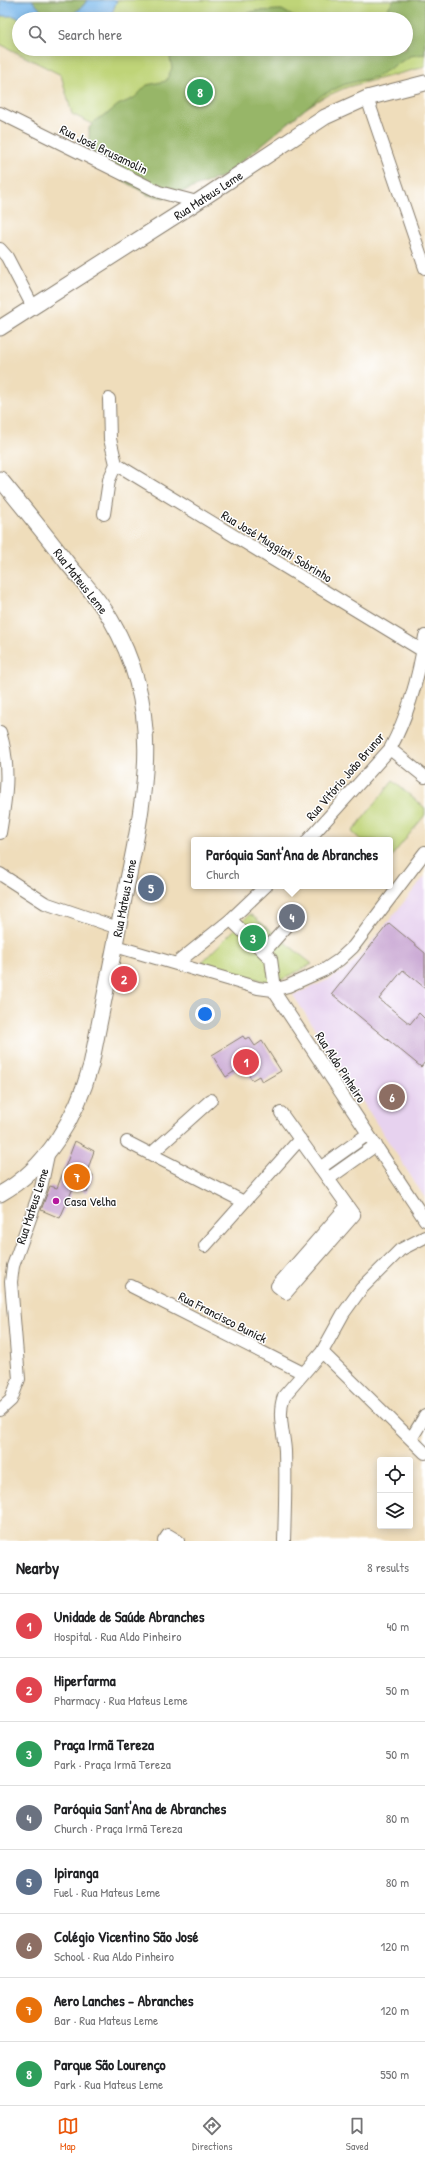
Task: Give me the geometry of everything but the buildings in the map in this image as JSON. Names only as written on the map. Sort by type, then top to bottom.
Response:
[{"type":"main road","name":"Rua Mateus Leme","points":[[0,328],[197,202],[325,117],[352,103],[367,98],[425,84]]},
{"type":"main road","name":"Rua Mateus Leme","points":[[0,479],[96,597],[111,619],[126,650],[140,693],[146,742],[145,782],[91,1065],[84,1090],[75,1111],[50,1149]]},
{"type":"main road","points":[[0,1194],[18,1182],[50,1149]]},
{"type":"street","points":[[367,98],[425,268]]},
{"type":"street","name":"Rua José Brusamolin","points":[[0,113],[159,192],[197,202]]},
{"type":"street","points":[[0,249],[7,257],[33,307]]},
{"type":"street","points":[[104,514],[109,480],[116,464],[110,439],[109,399]]},
{"type":"street","name":"Rua José Muggiati Sobrinho","points":[[116,464],[423,651]]},
{"type":"street","name":"Rua Vitório João Brunor","points":[[311,837],[390,749],[399,733],[415,687],[425,636]]},
{"type":"street","points":[[0,732],[8,770],[7,788],[0,833]]},
{"type":"street","points":[[390,749],[425,777]]},
{"type":"street","points":[[114,946],[177,963],[240,984],[273,990],[324,970],[339,960],[353,947],[425,852]]},
{"type":"street","points":[[0,874],[45,903],[118,928]]},
{"type":"street","points":[[177,963],[230,920],[263,889]]},
{"type":"street","points":[[230,920],[271,959],[274,981],[273,990]]},
{"type":"street","points":[[264,952],[287,926]]},
{"type":"street","name":"Rua Aldo Pinheiro","points":[[273,990],[425,1220]]},
{"type":"street","points":[[151,1154],[212,1100]]},
{"type":"street","points":[[281,1113],[354,1215],[292,1287],[286,1292],[277,1286],[347,1206]]},
{"type":"street","points":[[320,1168],[368,1134]]},
{"type":"street","points":[[205,1246],[300,1139]]},
{"type":"street","points":[[127,1142],[244,1202]]},
{"type":"street","points":[[328,1179],[376,1145]]},
{"type":"street","name":"Rua Mateus Leme","points":[[0,1410],[11,1400],[19,1379],[11,1282],[13,1266],[41,1188],[50,1149]]},
{"type":"street","points":[[284,1541],[285,1461],[280,1405],[284,1396],[322,1352],[343,1314],[361,1289],[400,1250],[425,1237]]},
{"type":"street","name":"Rua Francisco Bunick","points":[[131,1286],[303,1374]]},
{"type":"street","points":[[322,1352],[425,1453]]},
{"type":"street","points":[[411,1439],[425,1416]]},
{"type":"street","points":[[164,1541],[168,1535],[178,1541]]},
{"type":"shaded area","points":[[425,876],[425,1198],[293,995],[330,979],[348,968],[366,949]]},
{"type":"green space","points":[[0,0],[425,0],[425,67],[347,87],[322,98],[199,176],[72,114],[61,75],[24,56],[413,56],[413,12],[12,12],[12,50],[0,44]]},
{"type":"green space","points":[[32,0],[87,0],[85,4],[75,12],[44,12]]},
{"type":"green space","points":[[394,0],[425,0],[425,54],[413,56],[413,12],[388,12],[388,8]]},
{"type":"green space","points":[[282,10],[286,12],[252,12]]},
{"type":"green space","points":[[171,56],[410,56],[376,77],[346,84],[322,95],[224,176],[165,198],[148,195],[101,167],[89,147],[89,128],[97,119],[107,114],[118,105],[134,98],[147,85],[166,81],[172,68],[170,58]]},
{"type":"green space","points":[[393,781],[425,808],[425,815],[393,854],[393,837],[358,837],[352,832]]},
{"type":"green space","points":[[250,914],[312,964],[273,984],[202,962]]},
{"type":"water","points":[[32,0],[44,12],[12,12],[12,16],[0,16],[0,1]]},
{"type":"water","points":[[87,0],[117,0],[113,12],[75,12],[85,4]]},
{"type":"place","name":"Parque São Lourenço","points":[[200,92]]},
{"type":"place","name":"Ipiranga","points":[[151,888]]},
{"type":"place","name":"Paróquia Sant'Ana de Abranches","points":[[292,917]]},
{"type":"place","name":"Praça Irmã Tereza","points":[[253,938]]},
{"type":"place","name":"Hiperfarma","points":[[124,979]]},
{"type":"place","name":"Unidade de Saúde Abranches","points":[[246,1062]]},
{"type":"place","name":"Colégio Vicentino São José","points":[[392,1097]]},
{"type":"place","name":"Aero Lanches - Abranches","points":[[77,1177]]},
{"type":"place","name":"Casa Velha","points":[[56,1201]]}]
